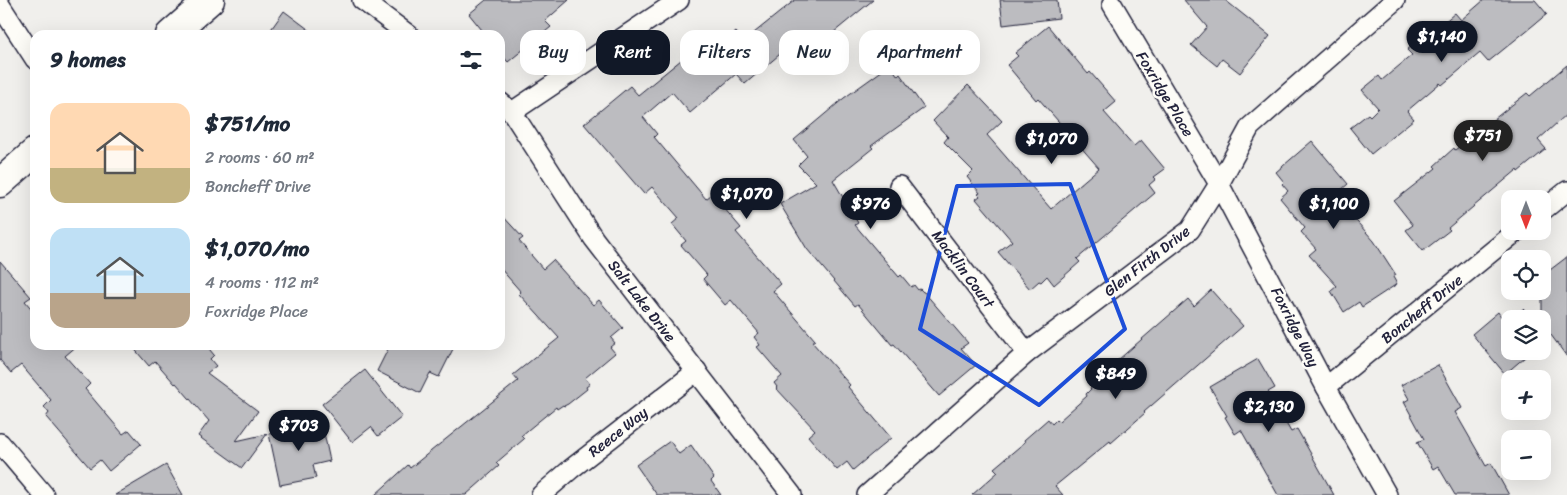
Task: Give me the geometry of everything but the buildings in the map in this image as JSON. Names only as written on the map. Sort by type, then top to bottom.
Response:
[{"type":"main road","points":[[176,30],[210,0]]},
{"type":"main road","points":[[0,182],[30,156]]},
{"type":"street","points":[[362,0],[402,30]]},
{"type":"street","points":[[506,107],[679,0]]},
{"type":"street","name":"Glen Firth Drive","points":[[867,495],[1028,353],[1190,230],[1219,184],[1250,127],[1395,0]]},
{"type":"street","name":"Foxridge Place","points":[[1112,4],[1219,184]]},
{"type":"street","points":[[0,5],[30,51]]},
{"type":"street","name":"Salt Lake Drive","points":[[506,107],[594,239],[792,495]]},
{"type":"street","name":"Foxridge Way","points":[[1219,184],[1326,388],[1387,495]]},
{"type":"street","name":"Macklin Court","points":[[899,186],[1028,353]]},
{"type":"street","points":[[1551,203],[1567,190]]},
{"type":"street","name":"Boncheff Drive","points":[[1326,388],[1506,240]]},
{"type":"street","name":"Reece Way","points":[[541,495],[571,469],[697,371]]},
{"type":"street","points":[[0,443],[44,495]]},
{"type":"highlighted area","points":[[1070,184],[1125,329],[1039,405],[920,329],[957,186]]}]
